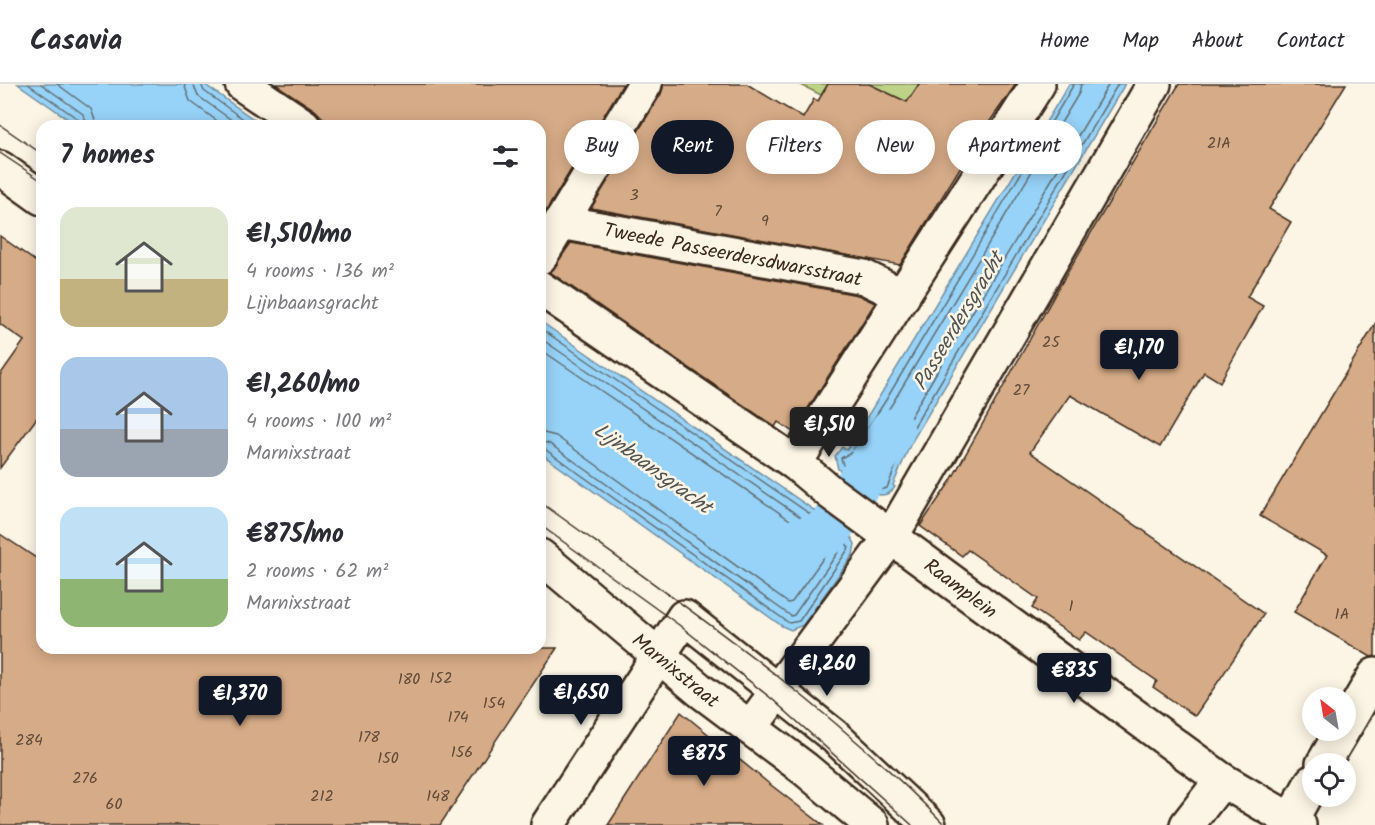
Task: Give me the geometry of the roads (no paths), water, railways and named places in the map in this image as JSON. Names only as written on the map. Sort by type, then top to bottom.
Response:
[{"type":"street","points":[[242,84],[295,120]]},
{"type":"street","points":[[546,247],[645,84]]},
{"type":"street","points":[[795,463],[1038,84]]},
{"type":"street","points":[[750,728],[891,537],[1154,84]]},
{"type":"street","points":[[0,168],[36,194]]},
{"type":"street","name":"Tweede Passeerdersdwarsstraat","points":[[561,222],[864,277],[903,296]]},
{"type":"street","points":[[546,292],[795,463],[891,537]]},
{"type":"street","name":"Raamplein","points":[[891,537],[1222,780],[1295,822]]},
{"type":"street","name":"Marnixstraat","points":[[546,561],[658,656],[814,775],[872,825]]},
{"type":"street","points":[[548,825],[684,617],[834,736],[929,825]]},
{"type":"street","points":[[1356,708],[1375,675]]},
{"type":"street","points":[[1187,825],[1222,780]]},
{"type":"street","points":[[1295,822],[1302,806]]},
{"type":"water","points":[[18,84],[204,84],[255,120],[69,120]]},
{"type":"water","points":[[1069,84],[1125,84],[1082,156],[1082,120],[1047,120]]},
{"type":"water","points":[[1014,174],[1071,174],[911,443],[893,485],[895,487],[889,493],[874,494],[838,469],[835,456],[842,447],[847,450]]},
{"type":"water","name":"Lijnbaansgracht","points":[[546,325],[850,535],[855,544],[853,555],[803,625],[791,630],[782,626],[546,457]]},
{"type":"waterway","name":"Passeerdersgracht","points":[[779,546],[827,533],[892,431]]},
{"type":"tram line","points":[[0,125],[36,150]]},
{"type":"tram line","points":[[0,153],[36,177]]},
{"type":"tram line","points":[[546,506],[750,654],[801,694],[899,779],[945,825]]},
{"type":"tram line","points":[[546,529],[679,625],[772,699],[912,825]]}]
